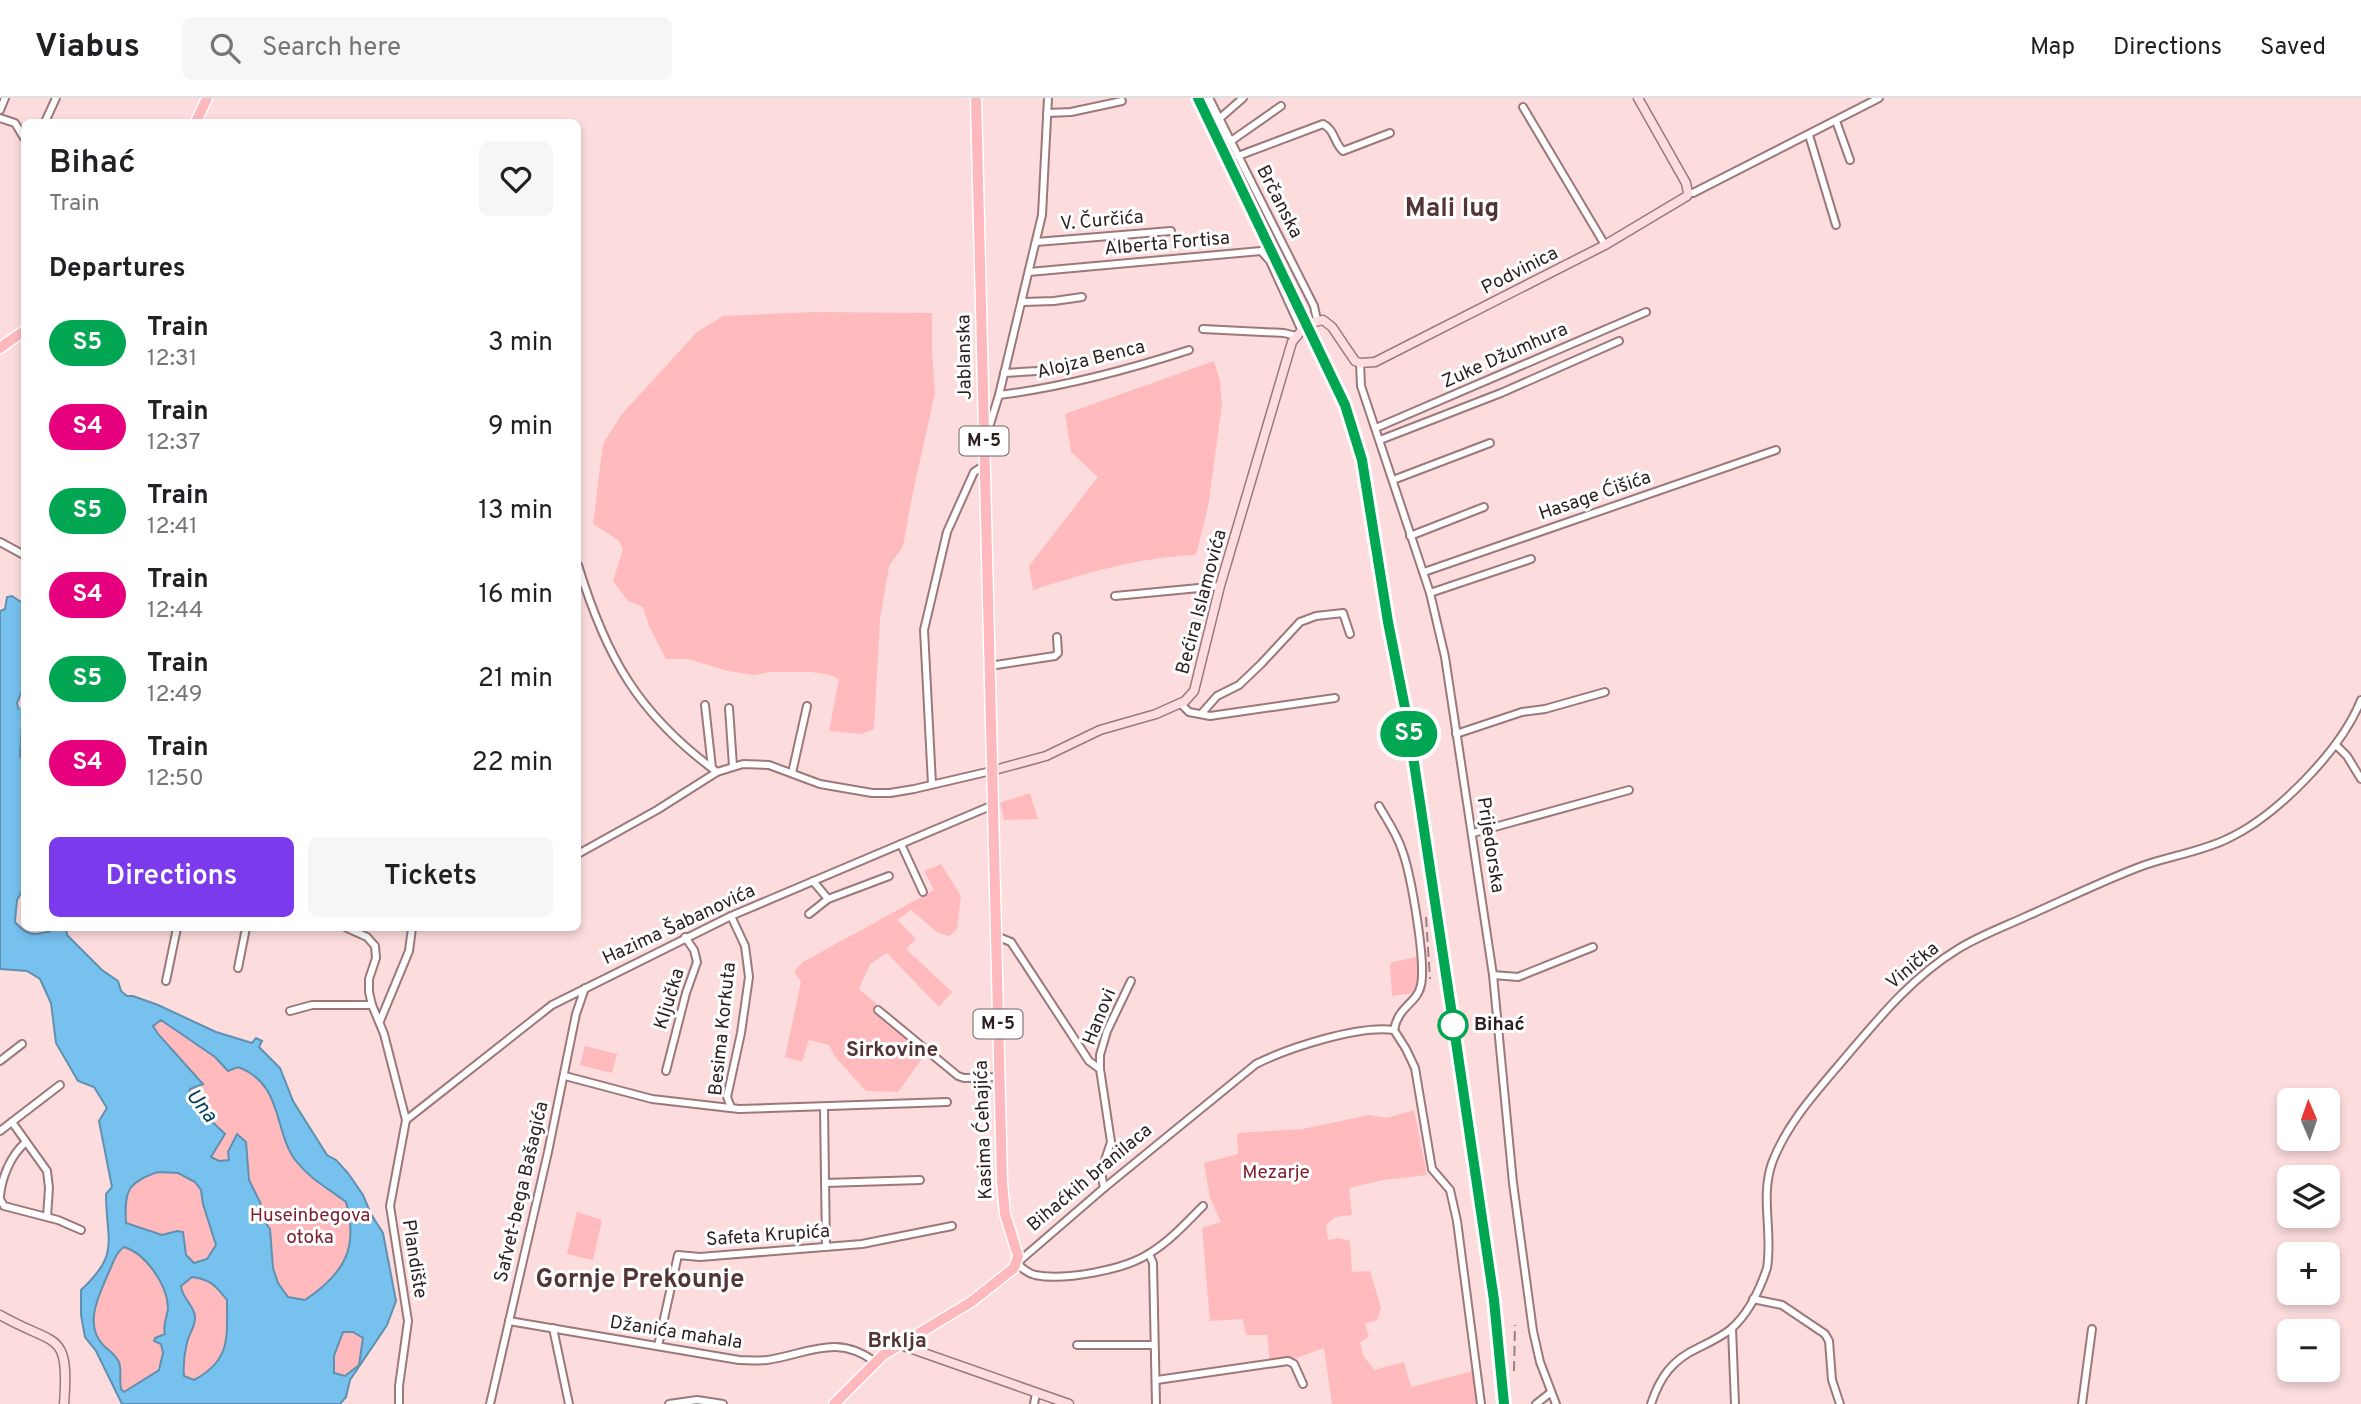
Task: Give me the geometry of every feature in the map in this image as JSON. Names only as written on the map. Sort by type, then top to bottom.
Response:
[{"type":"main road","points":[[197,119],[207,98]]},
{"type":"main road","name":"Jablanska","points":[[976,98],[992,783]]},
{"type":"main road","points":[[0,348],[21,333]]},
{"type":"main road","name":"Kasima Ćehajića","points":[[992,783],[1003,1199],[1005,1214],[1017,1247],[1017,1263]]},
{"type":"main road","name":"Bihaćkih branilaca","points":[[834,1404],[875,1362],[971,1303],[1010,1273],[1017,1263]]},
{"type":"street","points":[[0,110],[5,98]]},
{"type":"street","points":[[46,119],[57,98]]},
{"type":"street","points":[[984,426],[990,424],[999,395],[1042,215],[1048,98]]},
{"type":"street","name":"Brčanska","points":[[1209,98],[1314,306],[1317,320]]},
{"type":"street","points":[[1219,119],[1243,98]]},
{"type":"street","points":[[1638,98],[1686,183],[1688,193],[1693,193],[1810,135],[1879,98]]},
{"type":"street","points":[[1046,113],[1071,112],[1122,101]]},
{"type":"street","points":[[1231,141],[1281,106]]},
{"type":"street","points":[[1523,107],[1605,244]]},
{"type":"street","points":[[0,118],[15,123],[21,133]]},
{"type":"street","points":[[1836,121],[1850,160]]},
{"type":"street","points":[[1238,156],[1323,124],[1333,133],[1343,151],[1390,132]]},
{"type":"street","points":[[1810,135],[1836,225]]},
{"type":"street","name":"Podvinica","points":[[1360,363],[1384,358],[1605,244],[1683,199],[1688,193]]},
{"type":"street","name":"V. Čurčića","points":[[1036,242],[1171,231]]},
{"type":"street","name":"Alberta Fortisa","points":[[1029,272],[1261,251],[1270,261],[1298,333]]},
{"type":"street","points":[[1023,302],[1082,297]]},
{"type":"street","name":"Zuke Džumhura","points":[[1376,428],[1646,312]]},
{"type":"street","points":[[1203,329],[1298,333],[1317,320],[1328,323],[1350,355],[1360,363]]},
{"type":"street","name":"Bećira Islamovića","points":[[1180,703],[1194,691],[1220,586],[1298,333]]},
{"type":"street","points":[[1380,440],[1502,393],[1619,341]]},
{"type":"street","name":"Alojza Benca","points":[[999,395],[1038,390],[1189,351]]},
{"type":"street","points":[[1004,373],[1037,371],[1085,361]]},
{"type":"street","name":"Prijedorska","points":[[1360,363],[1361,386],[1430,593],[1447,670],[1493,975],[1513,1183],[1528,1294],[1540,1362],[1556,1404]]},
{"type":"street","points":[[1393,480],[1490,443]]},
{"type":"street","name":"Hasage Ćišića","points":[[1423,572],[1776,450]]},
{"type":"street","points":[[932,783],[924,631],[947,532],[974,472],[985,465]]},
{"type":"street","points":[[1410,536],[1484,508]]},
{"type":"street","points":[[0,542],[21,553]]},
{"type":"street","points":[[1430,593],[1531,559]]},
{"type":"street","points":[[581,573],[606,640],[626,680],[659,723],[715,770]]},
{"type":"street","points":[[1115,596],[1220,586]]},
{"type":"street","points":[[1202,713],[1217,695],[1239,685],[1306,618],[1343,613],[1350,634]]},
{"type":"street","points":[[989,666],[1055,656],[1058,653],[1057,637]]},
{"type":"street","points":[[1456,734],[1522,712],[1545,709],[1605,692]]},
{"type":"street","points":[[581,852],[657,810],[715,770],[733,766],[769,765],[839,789],[890,793],[1045,756],[1100,730],[1156,714],[1180,703],[1189,712],[1210,716],[1335,698]]},
{"type":"street","name":"Vinička","points":[[1651,1404],[1663,1375],[1672,1363],[1732,1328],[1753,1298],[1767,1268],[1767,1186],[1771,1165],[1782,1139],[1798,1114],[1864,1034],[1916,980],[1960,948],[2060,901],[2143,866],[2204,848],[2237,834],[2292,791],[2336,746],[2361,700]]},
{"type":"street","points":[[705,705],[715,770]]},
{"type":"street","points":[[792,774],[807,706]]},
{"type":"street","points":[[729,708],[733,766]]},
{"type":"street","points":[[2336,746],[2347,756],[2361,779]]},
{"type":"street","points":[[1473,833],[1629,790]]},
{"type":"street","name":"Hazima Šabanovića","points":[[406,1121],[552,1005],[731,916],[993,805]]},
{"type":"street","points":[[1379,806],[1394,831],[1405,859],[1421,956],[1420,989],[1400,1011],[1394,1030],[1415,1068],[1432,1169],[1450,1190],[1457,1222],[1481,1404]]},
{"type":"street","points":[[901,844],[923,892]]},
{"type":"street","points":[[809,914],[828,899],[889,876]]},
{"type":"street","points":[[813,881],[828,899]]},
{"type":"street","name":"Besima Korkuta","points":[[731,916],[749,965],[744,1013],[727,1097],[731,1107]]},
{"type":"street","points":[[166,981],[176,931]]},
{"type":"street","points":[[238,968],[245,931]]},
{"type":"street","points":[[353,931],[367,937],[375,946],[376,958],[369,979],[372,1005],[380,1021],[406,1121]]},
{"type":"street","points":[[380,1021],[409,951],[412,931]]},
{"type":"street","points":[[996,936],[1011,942],[1088,1061],[1100,1069]]},
{"type":"street","name":"Ključka","points":[[666,1071],[686,993],[697,962],[694,950],[685,937]]},
{"type":"street","points":[[1493,975],[1518,977],[1593,947]]},
{"type":"street","name":"Hanovi","points":[[1104,1188],[1101,1172],[1111,1142],[1100,1055],[1107,1031],[1131,981]]},
{"type":"street","name":"Safvet-bega Bašagića","points":[[490,1404],[565,1076],[576,1014],[585,988]]},
{"type":"street","points":[[290,1011],[312,1005],[372,1005]]},
{"type":"street","points":[[878,1010],[958,1076],[964,1079],[1000,1077]]},
{"type":"street","name":"Bihaćkih branilaca","points":[[1017,1263],[1256,1064],[1308,1043],[1394,1030]]},
{"type":"street","points":[[0,1061],[22,1044]]},
{"type":"street","points":[[565,1076],[663,1101],[692,1105],[757,1109],[947,1102]]},
{"type":"street","points":[[0,1131],[60,1084]]},
{"type":"street","points":[[824,1108],[826,1247]]},
{"type":"street","name":"Plandište","points":[[400,1404],[399,1386],[408,1321],[390,1206],[406,1121]]},
{"type":"street","points":[[12,1122],[47,1171],[47,1217]]},
{"type":"street","points":[[26,1142],[7,1169],[0,1198],[4,1206],[70,1224],[81,1230]]},
{"type":"street","points":[[825,1183],[920,1180]]},
{"type":"street","points":[[1017,1263],[1027,1272],[1036,1275],[1107,1270],[1149,1254],[1203,1206]]},
{"type":"street","name":"Safeta Krupića","points":[[658,1346],[678,1255],[701,1257],[862,1244],[952,1226]]},
{"type":"street","points":[[1149,1254],[1153,1263],[1156,1404]]},
{"type":"street","points":[[1753,1298],[1782,1305],[1825,1334],[1829,1341],[1832,1380],[1840,1404]]},
{"type":"street","points":[[0,1315],[51,1339],[64,1354],[64,1404]]},
{"type":"street","name":"Džanića mahala","points":[[509,1321],[739,1360],[767,1360],[827,1346],[855,1350],[875,1362]]},
{"type":"street","points":[[553,1328],[569,1404]]},
{"type":"street","points":[[1732,1328],[1735,1404]]},
{"type":"street","points":[[2082,1404],[2092,1329]]},
{"type":"street","points":[[901,1345],[1069,1404]]},
{"type":"street","points":[[1077,1345],[1154,1345]]},
{"type":"street","points":[[1157,1380],[1288,1361],[1294,1364],[1303,1384]]},
{"type":"street","points":[[1034,1404],[1036,1393]]},
{"type":"street","points":[[1536,1404],[1550,1393]]},
{"type":"street","points":[[669,1404],[697,1400],[723,1404]]},
{"type":"green space","points":[[814,312],[932,313],[935,393],[903,546],[889,566],[880,619],[874,729],[861,734],[829,731],[839,679],[827,674],[769,672],[754,675],[728,671],[688,659],[666,659],[649,626],[643,607],[628,601],[613,581],[623,549],[618,540],[593,524],[603,444],[621,415],[697,332],[723,316]]},
{"type":"green space","points":[[1214,361],[1220,381],[1222,405],[1208,507],[1196,555],[1133,562],[1033,590],[1029,566],[1098,477],[1071,452],[1065,414]]},
{"type":"green space","points":[[1030,793],[1038,819],[1004,820],[1000,803]]},
{"type":"green space","points":[[941,864],[961,896],[957,929],[949,936],[937,932],[911,910],[897,920],[916,939],[906,949],[952,992],[939,1007],[887,953],[870,964],[859,989],[929,1049],[898,1092],[866,1091],[836,1058],[829,1045],[809,1040],[802,1062],[785,1057],[801,982],[794,971],[803,962],[934,890],[924,871]]},
{"type":"green space","points":[[1421,956],[1426,991],[1392,996],[1392,962]]},
{"type":"green space","name":"Huseinbegova otoka","points":[[161,1020],[215,1057],[228,1071],[238,1067],[260,1081],[277,1108],[283,1131],[311,1175],[319,1185],[346,1202],[351,1233],[345,1259],[330,1280],[305,1300],[288,1297],[278,1283],[273,1268],[270,1229],[249,1180],[246,1142],[229,1160],[219,1161],[210,1157],[225,1134],[188,1103],[190,1089],[202,1084],[158,1034],[153,1026]]},
{"type":"green space","points":[[585,1046],[617,1054],[612,1073],[580,1065]]},
{"type":"green space","name":"Mezarje","points":[[1414,1110],[1427,1175],[1383,1180],[1349,1188],[1352,1215],[1335,1217],[1326,1225],[1328,1240],[1339,1238],[1350,1241],[1352,1272],[1370,1271],[1381,1308],[1377,1320],[1365,1324],[1369,1337],[1360,1342],[1363,1355],[1374,1370],[1404,1362],[1411,1387],[1477,1370],[1481,1404],[1332,1404],[1324,1348],[1288,1361],[1270,1364],[1267,1335],[1246,1335],[1243,1319],[1210,1321],[1202,1228],[1221,1222],[1210,1198],[1204,1163],[1238,1154],[1237,1133],[1303,1129],[1369,1115],[1387,1118]]},
{"type":"green space","points":[[158,1172],[178,1173],[195,1182],[201,1190],[216,1245],[207,1259],[194,1263],[186,1255],[185,1240],[176,1231],[163,1235],[126,1223],[129,1190],[139,1180]]},
{"type":"green space","points":[[577,1212],[602,1220],[593,1260],[567,1254]]},
{"type":"green space","points":[[124,1247],[139,1255],[152,1268],[166,1293],[168,1305],[165,1334],[154,1341],[161,1344],[163,1352],[159,1370],[124,1392],[118,1367],[98,1337],[94,1319],[101,1291],[114,1259]]},
{"type":"green space","points":[[192,1277],[212,1284],[227,1300],[226,1337],[221,1356],[194,1380],[184,1376],[183,1363],[190,1334],[190,1304],[182,1294],[181,1286]]},
{"type":"green space","points":[[343,1332],[353,1332],[363,1337],[359,1365],[345,1376],[334,1373],[334,1356]]},
{"type":"water","points":[[12,596],[21,602],[21,693],[17,703],[21,719],[21,893],[17,900],[15,922],[21,931],[35,934],[66,931],[67,935],[102,970],[118,981],[121,991],[127,996],[158,1005],[216,1032],[252,1043],[256,1038],[262,1041],[259,1047],[280,1068],[293,1101],[327,1155],[348,1173],[383,1233],[396,1301],[387,1325],[350,1380],[346,1397],[340,1404],[122,1404],[96,1351],[85,1337],[81,1315],[81,1290],[102,1266],[108,1246],[106,1194],[112,1187],[99,1121],[107,1108],[94,1087],[78,1081],[56,1043],[51,1003],[40,979],[27,971],[0,969],[0,611],[5,609],[7,597]],"holes":[[[161,1020],[215,1057],[228,1071],[238,1067],[253,1075],[271,1096],[284,1136],[296,1161],[313,1178],[346,1202],[351,1233],[345,1258],[330,1280],[305,1300],[288,1297],[278,1283],[273,1268],[270,1229],[249,1180],[246,1142],[237,1134],[228,1152],[229,1160],[219,1161],[211,1157],[225,1134],[188,1103],[190,1089],[203,1084],[158,1034],[153,1026]],[[158,1172],[178,1173],[195,1182],[201,1190],[216,1245],[207,1259],[194,1263],[186,1255],[183,1232],[162,1235],[126,1223],[126,1203],[130,1190],[140,1180]],[[124,1247],[140,1256],[154,1271],[164,1289],[168,1307],[165,1334],[154,1341],[161,1344],[163,1353],[159,1370],[124,1392],[121,1389],[119,1362],[98,1338],[94,1320],[101,1291],[114,1259]],[[192,1277],[204,1279],[227,1300],[226,1337],[221,1356],[194,1380],[184,1376],[184,1355],[195,1316],[181,1286]],[[343,1332],[353,1332],[363,1338],[359,1365],[345,1376],[334,1373],[334,1356]]]},
{"type":"railway","points":[[1198,98],[1345,405],[1362,460],[1388,622],[1408,723],[1454,1028],[1494,1300],[1504,1404]]},
{"type":"railway","points":[[1426,917],[1430,979]]},
{"type":"railway","points":[[1514,1371],[1515,1325]]},
{"type":"train","name":"S5","points":[[1198,98],[1345,405],[1362,460],[1388,622],[1408,723],[1454,1028],[1494,1300],[1504,1404]]},
{"type":"place","name":"Bihać","points":[[1453,1025]]},
{"type":"district","name":"Mali lug","points":[[1452,209]]},
{"type":"district","name":"Sirkovine","points":[[892,1050]]},
{"type":"district","name":"Gornje Prekounje","points":[[640,1280]]},
{"type":"district","name":"Brklja","points":[[897,1341]]},
{"type":"water label","name":"Una","points":[[201,1106]]}]
